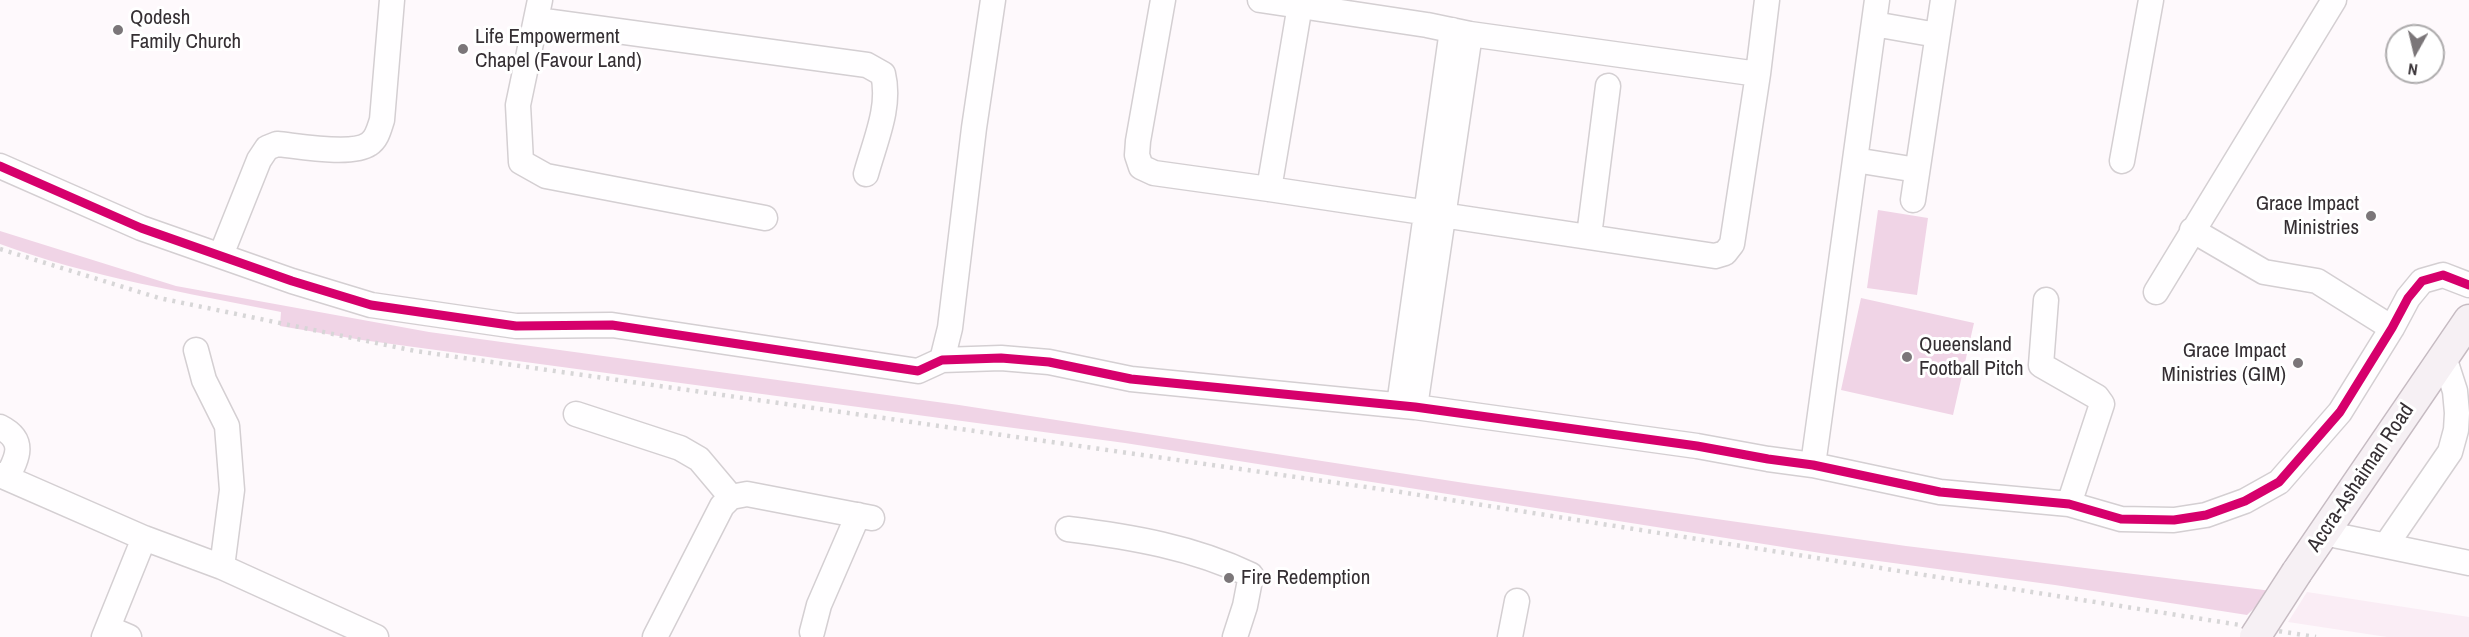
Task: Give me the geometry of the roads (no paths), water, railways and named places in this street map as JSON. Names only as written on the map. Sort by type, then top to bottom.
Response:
[{"type":"main road","name":"Accra-Ashaiman Road","points":[[2255,637],[2469,320]]},
{"type":"street","points":[[221,255],[259,160],[267,148],[277,144],[354,150],[369,145],[376,138],[382,120],[392,0]]},
{"type":"street","points":[[942,360],[954,305],[974,128],[993,0]]},
{"type":"street","points":[[1163,0],[1138,141],[1137,155],[1141,167],[1154,173],[1715,256],[1725,253],[1732,244],[1767,0]]},
{"type":"street","points":[[1260,0],[1461,32],[1758,74]]},
{"type":"street","points":[[1813,465],[1877,0]]},
{"type":"street","points":[[1913,200],[1942,0]]},
{"type":"street","points":[[2122,161],[2151,0]]},
{"type":"street","points":[[2156,292],[2334,0]]},
{"type":"street","points":[[1269,189],[1300,5]]},
{"type":"street","points":[[765,218],[546,176],[521,162],[518,105],[538,10],[867,66],[883,74],[887,90],[885,104],[866,174]]},
{"type":"street","points":[[1874,24],[1937,35]]},
{"type":"street","points":[[1407,406],[1461,32]]},
{"type":"street","points":[[1589,236],[1608,86]]},
{"type":"street","points":[[1855,160],[1917,170]]},
{"type":"street","points":[[0,166],[141,228],[292,281],[372,305],[505,324],[612,325],[918,370],[942,360],[1001,358],[1049,362],[1131,379],[1407,406],[1697,446],[1813,465],[1940,492],[2069,504],[2121,519],[2174,520],[2206,515],[2245,501],[2279,482],[2332,420],[2392,328],[2408,298],[2422,281],[2443,274],[2469,285]]},
{"type":"street","points":[[2192,230],[2264,272],[2317,281],[2392,328]]},
{"type":"street","points":[[2046,300],[2041,365],[2097,397],[2102,404],[2069,504]]},
{"type":"street","points":[[196,350],[204,380],[226,426],[232,490],[230,522],[222,567]]},
{"type":"street","points":[[2386,545],[2450,452],[2456,430],[2457,412],[2455,391],[2444,357]]},
{"type":"street","points":[[576,414],[680,448],[699,459],[731,497]]},
{"type":"street","points":[[0,427],[8,431],[17,442],[18,457],[3,476],[144,538],[222,567],[376,637]]},
{"type":"street","points":[[655,637],[722,506],[731,497],[747,494],[865,516],[822,597],[812,632]]},
{"type":"street","points":[[1068,529],[1143,539],[1226,563],[1251,574],[1245,606],[1235,637]]},
{"type":"street","points":[[2324,533],[2469,563]]},
{"type":"street","points":[[114,634],[144,538]]},
{"type":"street","points":[[1510,637],[1517,602]]},
{"type":"railway","points":[[0,249],[159,298],[415,351],[1394,491],[2316,637]]},
{"type":"place","name":"Qodesh Family Church","points":[[118,30]]},
{"type":"place","name":"Life Empowerment Chapel (Favour Land)","points":[[463,49]]},
{"type":"place","name":"Grace Impact Ministries","points":[[2371,216]]},
{"type":"place","name":"Queensland Football Pitch","points":[[1907,357]]},
{"type":"place","name":"Grace Impact Ministries (GIM)","points":[[2298,363]]},
{"type":"place","name":"Fire Redemption","points":[[1229,578]]}]
